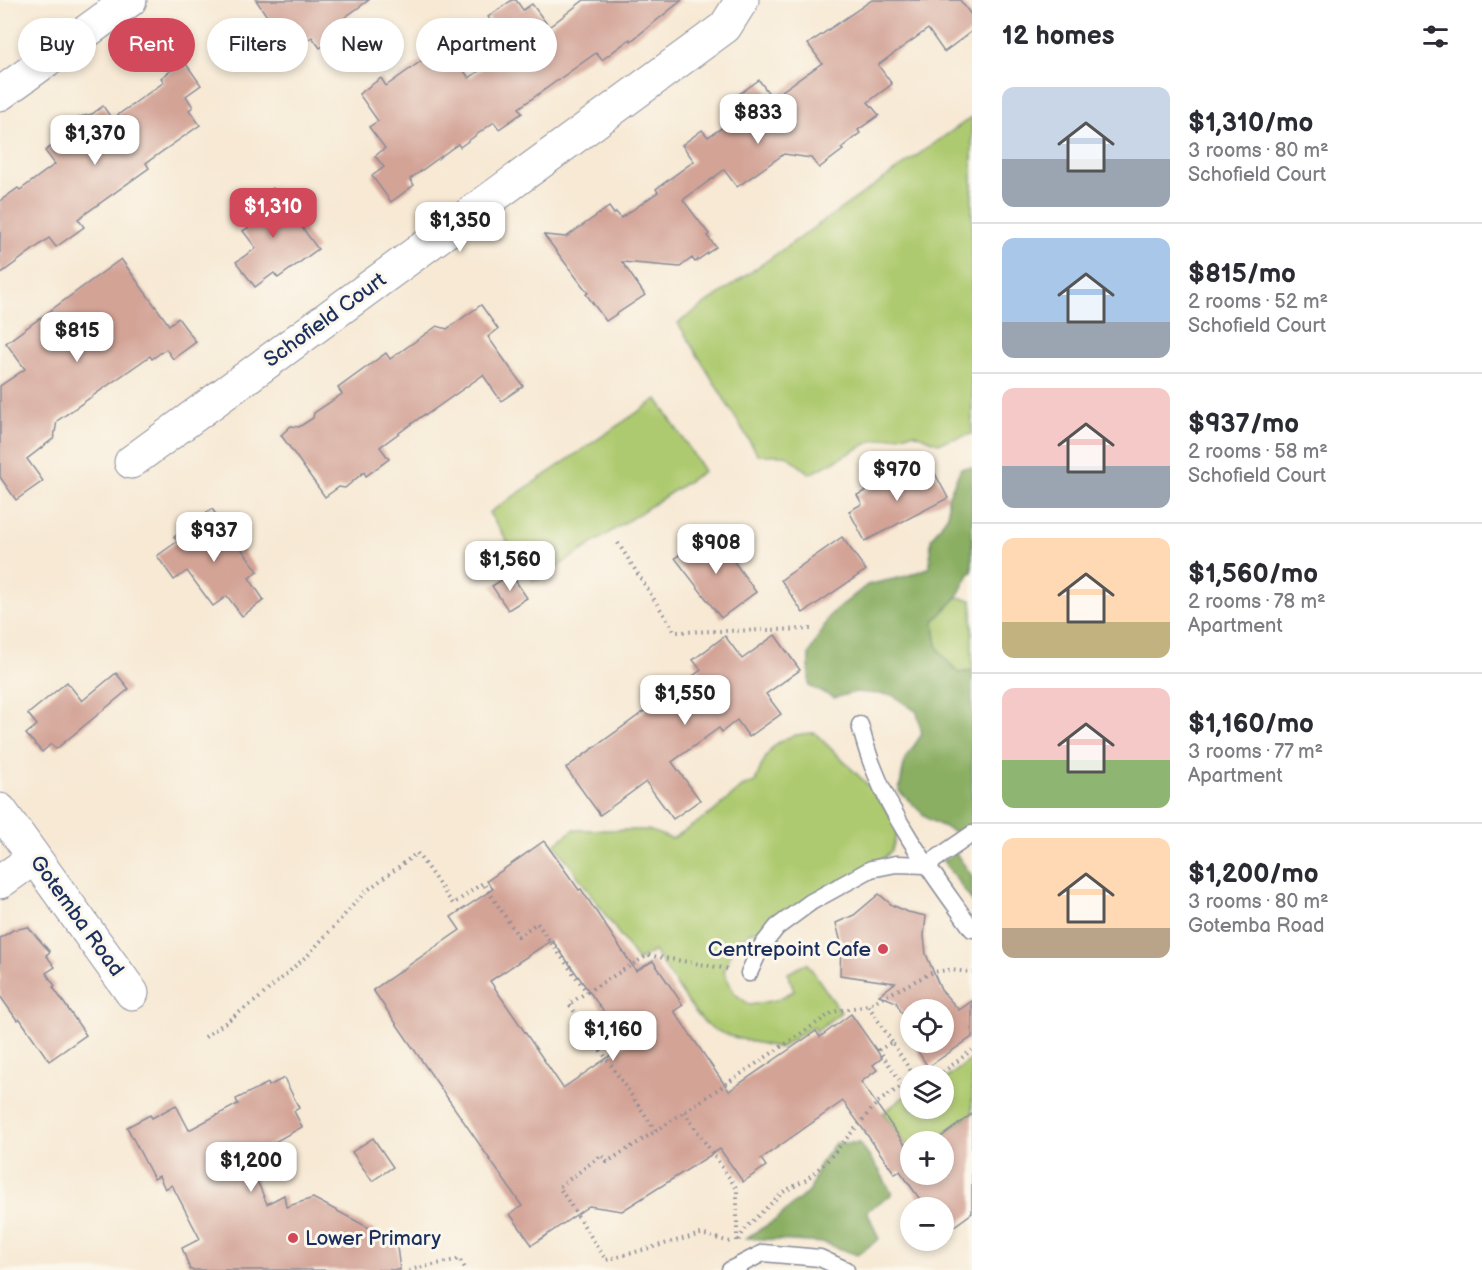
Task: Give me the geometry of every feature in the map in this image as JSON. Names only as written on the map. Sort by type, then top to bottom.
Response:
[{"type":"street","points":[[0,94],[130,0]]},
{"type":"street","name":"Schofield Court","points":[[131,462],[725,27],[742,0]]},
{"type":"street","name":"Gotemba Road","points":[[0,810],[132,993]]},
{"type":"street","points":[[0,882],[34,858]]},
{"type":"lane","points":[[860,725],[874,770],[895,811],[927,865],[972,929]]},
{"type":"lane","points":[[749,973],[761,947],[777,927],[811,902],[872,869],[896,864],[927,865],[972,834]]},
{"type":"lane","points":[[729,1270],[763,1253],[820,1258],[846,1270]]},
{"type":"path","points":[[618,543],[675,632],[813,629]]},
{"type":"path","points":[[205,1037],[258,999],[309,954],[365,892],[417,853],[453,904],[483,883],[518,936],[537,923],[587,992]]},
{"type":"path","points":[[656,1131],[569,1004],[648,955],[749,973]]},
{"type":"path","points":[[737,1244],[701,1234],[606,1260],[559,1187],[602,1155],[607,1162],[656,1131],[832,1012],[868,1005],[933,972],[948,970],[972,972]]},
{"type":"path","points":[[868,1005],[907,1065]]},
{"type":"path","points":[[737,1244],[744,1230],[764,1210],[783,1192],[806,1180],[828,1160],[878,1102],[903,1085],[879,1050],[892,1042]]},
{"type":"path","points":[[952,1065],[972,1050]]},
{"type":"path","points":[[684,1112],[737,1189],[737,1244]]},
{"type":"path","points":[[409,1270],[460,1259],[466,1270]]},
{"type":"green space","points":[[972,117],[972,434],[938,443],[913,433],[872,441],[810,474],[786,455],[758,455],[678,323]]},
{"type":"green space","points":[[657,399],[704,471],[534,582],[489,513]]},
{"type":"green space","points":[[972,467],[972,572],[957,597],[934,621],[939,650],[959,673],[972,671],[972,831],[954,832],[928,819],[899,791],[905,759],[922,734],[917,712],[892,695],[856,692],[834,698],[809,686],[809,654],[830,615],[867,585],[907,576],[930,567],[931,539],[948,515],[948,498],[961,468]]},
{"type":"green space","points":[[957,597],[972,600],[972,671],[959,673],[939,650],[934,621]]},
{"type":"green space","points":[[815,733],[868,785],[899,826],[892,850],[868,873],[777,927],[750,932],[732,951],[724,972],[734,993],[750,1005],[776,1000],[794,991],[788,973],[807,963],[841,1012],[816,1031],[813,1026],[780,1048],[743,1040],[709,1026],[688,1002],[654,951],[638,961],[555,844],[573,830],[648,830],[672,839],[712,813],[742,787],[755,782],[764,760],[775,745],[791,736]]},
{"type":"green space","points":[[955,852],[972,876],[972,901],[943,861]]},
{"type":"green space","points":[[972,1059],[972,1114],[948,1131],[900,1131],[900,1138],[883,1113],[900,1100],[900,1119],[954,1119],[954,1072]]},
{"type":"green space","points":[[835,1143],[859,1143],[879,1170],[892,1194],[867,1211],[879,1239],[857,1255],[825,1243],[746,1238],[774,1221],[810,1190],[819,1165]]},
{"type":"building","points":[[256,0],[369,0],[344,18],[320,18],[320,48],[312,37],[308,40],[308,18],[268,18]]},
{"type":"building","points":[[512,0],[516,0],[523,10],[532,4],[542,18],[489,18]]},
{"type":"building","points":[[584,0],[682,0],[631,41],[630,39],[602,60],[596,53],[519,108],[522,113],[499,129],[494,122],[460,147],[458,144],[410,179],[414,185],[391,202],[372,176],[384,167],[375,156],[385,148],[369,127],[378,121],[359,94],[381,78],[386,86],[416,65],[416,72],[465,72],[469,78],[477,72],[557,72],[557,21]]},
{"type":"building","points":[[872,0],[960,0],[972,16],[972,31],[944,52],[928,29],[878,65],[892,84],[868,102],[879,115],[858,130],[860,133],[841,148],[843,150],[819,168],[811,158],[784,154],[737,187],[724,170],[683,200],[716,247],[695,262],[692,258],[680,267],[622,262],[645,295],[606,321],[544,235],[566,237],[609,207],[621,218],[658,192],[656,189],[694,161],[682,145],[702,130],[708,137],[749,110],[738,95],[759,80],[772,98],[822,63],[808,44]]},
{"type":"building","points":[[169,72],[192,72],[201,85],[186,96],[193,107],[189,110],[200,125],[146,163],[149,168],[78,219],[84,227],[56,247],[49,238],[0,274],[0,201],[18,188],[20,190],[55,164],[45,151],[79,123],[79,117],[92,114],[103,106],[112,119],[164,82],[161,78]]},
{"type":"building","points":[[273,188],[318,249],[278,278],[274,273],[255,287],[236,262],[256,248],[243,231],[249,227],[238,212]]},
{"type":"building","points":[[121,259],[169,325],[178,318],[196,342],[173,359],[166,349],[152,359],[150,356],[57,421],[54,438],[27,459],[43,481],[16,500],[0,477],[0,386],[25,369],[6,343]]},
{"type":"building","points":[[481,305],[498,329],[488,337],[523,386],[501,401],[483,375],[380,447],[389,459],[366,476],[364,472],[345,488],[339,487],[325,497],[281,435],[291,426],[299,427],[313,418],[314,413],[342,394],[338,388],[386,353],[390,359],[437,326],[447,329]]},
{"type":"building","points":[[911,468],[916,476],[932,468],[948,498],[865,541],[849,511],[862,504],[857,495]]},
{"type":"building","points":[[212,509],[258,571],[249,578],[264,600],[242,616],[227,596],[213,606],[187,571],[174,580],[157,556],[178,541],[174,537]]},
{"type":"building","points":[[712,531],[756,592],[721,618],[675,558]]},
{"type":"building","points":[[842,537],[866,570],[803,613],[781,580]]},
{"type":"building","points":[[511,574],[527,598],[508,610],[492,586]]},
{"type":"building","points":[[775,635],[800,670],[766,694],[781,714],[749,737],[737,720],[722,732],[719,728],[672,762],[700,800],[673,819],[646,782],[600,815],[566,768],[701,670],[693,660],[725,636],[742,659]]},
{"type":"building","points":[[116,673],[129,689],[56,749],[51,744],[42,752],[26,734],[37,725],[28,714],[67,682],[82,701]]},
{"type":"building","points":[[544,841],[579,890],[581,889],[636,971],[653,961],[683,1005],[674,1011],[729,1091],[816,1031],[820,1037],[851,1014],[882,1058],[873,1065],[877,1070],[861,1082],[900,1138],[900,1171],[895,1174],[843,1101],[761,1159],[766,1166],[743,1182],[720,1149],[622,1211],[589,1206],[532,1245],[510,1214],[522,1206],[373,990],[460,930],[451,917],[493,889],[487,881]],"holes":[[[552,940],[627,1044],[563,1088],[490,981]]]},
{"type":"building","name":"Centrepoint Cafe","points":[[879,894],[892,905],[926,916],[924,936],[926,954],[941,990],[949,999],[900,999],[900,1010],[896,1002],[879,995],[895,983],[840,975],[841,943],[836,923],[854,915]]},
{"type":"building","points":[[28,927],[50,952],[46,955],[55,967],[46,973],[86,1035],[49,1061],[20,1019],[17,1020],[0,996],[0,938],[13,930]]},
{"type":"building","name":"Centrepoint Cafe","points":[[972,1001],[972,1037],[954,1049],[954,1004],[959,1010]]},
{"type":"building","name":"Centrepoint Cafe","points":[[919,1053],[949,1053],[931,1065],[927,1065]]},
{"type":"building","points":[[284,1078],[299,1108],[294,1111],[302,1127],[247,1157],[267,1204],[284,1195],[286,1207],[313,1198],[373,1230],[397,1247],[400,1270],[190,1270],[182,1248],[200,1239],[172,1185],[165,1189],[159,1176],[154,1179],[127,1127],[150,1115],[152,1118],[176,1105],[189,1130],[238,1104],[236,1099],[268,1083],[269,1086]]},
{"type":"building","points":[[972,1114],[972,1213],[954,1226],[954,1197],[918,1197],[910,1185],[954,1185],[954,1131],[949,1131]]},
{"type":"building","points":[[373,1138],[393,1167],[372,1181],[352,1152]]},
{"type":"place","name":"Centrepoint Cafe","points":[[883,949]]},
{"type":"place","name":"Lower Primary","points":[[293,1238]]}]
